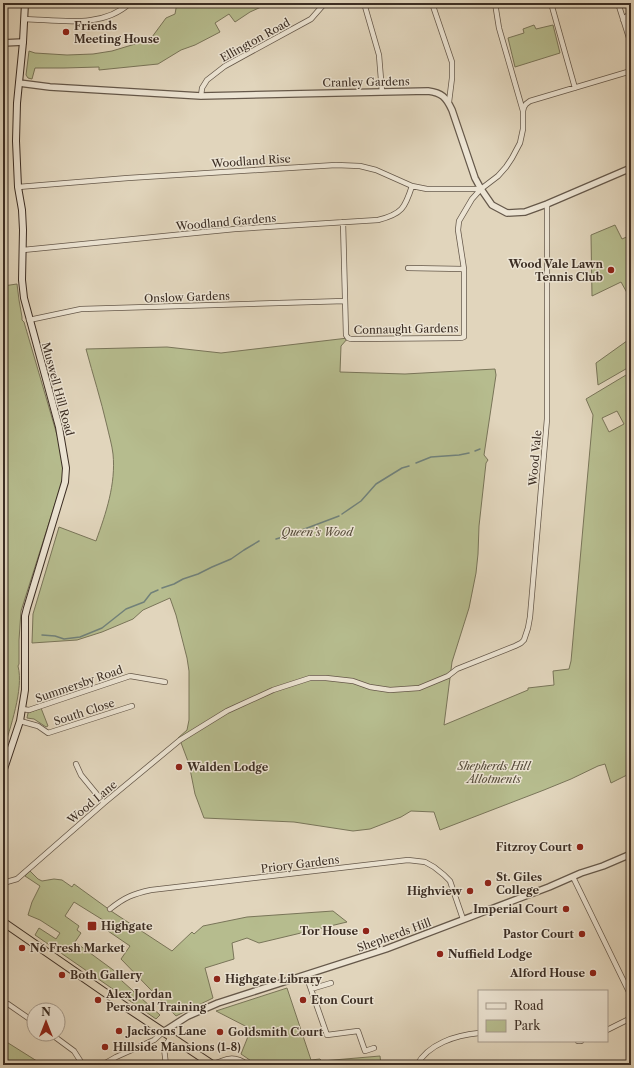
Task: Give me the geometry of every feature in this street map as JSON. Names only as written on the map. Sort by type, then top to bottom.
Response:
[{"type":"highway","points":[[3,922],[212,1065]]},
{"type":"main road","name":"Muswell Hill Road","points":[[3,772],[20,721],[25,690],[27,608],[65,482],[66,468],[59,427],[24,298],[22,280],[23,230],[22,210],[18,187],[16,112],[23,42],[25,3]]},
{"type":"main road","points":[[3,898],[3,915]]},
{"type":"street","points":[[24,19],[74,21],[92,20],[116,14],[130,3]]},
{"type":"street","name":"Ellington Road","points":[[201,96],[202,88],[207,80],[225,66],[311,19],[325,3]]},
{"type":"street","points":[[364,3],[379,56],[382,92]]},
{"type":"street","points":[[432,3],[434,5],[452,62],[449,102],[475,178],[492,205],[507,213],[525,212],[631,168]]},
{"type":"street","name":"Connaught Gardens","points":[[344,222],[346,335],[348,338],[464,337],[464,269],[458,230],[459,221],[467,205],[481,189],[498,176],[506,167],[520,143],[522,129],[523,109],[499,28],[495,3]]},
{"type":"street","points":[[551,3],[575,88]]},
{"type":"street","points":[[618,3],[631,44]]},
{"type":"street","points":[[623,20],[631,12]]},
{"type":"street","points":[[3,43],[23,42]]},
{"type":"street","points":[[523,109],[530,101],[631,70]]},
{"type":"street","name":"Cranley Gardens","points":[[19,83],[50,87],[201,96],[428,91],[436,92],[449,102]]},
{"type":"street","name":"Woodland Rise","points":[[18,187],[128,178],[336,165],[360,166],[376,170],[412,186],[427,189],[481,189]]},
{"type":"street","name":"Woodland Gardens","points":[[23,250],[235,229],[378,220],[396,215],[401,210],[406,203],[412,186]]},
{"type":"street","name":"Wood Vale","points":[[192,733],[227,711],[273,690],[310,678],[353,681],[370,687],[390,690],[419,688],[448,676],[457,669],[515,646],[524,640],[530,617],[547,419],[547,204]]},
{"type":"street","points":[[408,268],[464,269]]},
{"type":"street","name":"Onslow Gardens","points":[[30,320],[81,310],[345,301]]},
{"type":"street","name":"Summersby Road","points":[[22,709],[29,710],[130,676],[165,682]]},
{"type":"street","name":"South Close","points":[[20,721],[38,726],[48,733],[132,706]]},
{"type":"street","name":"Wood Lane","points":[[3,883],[17,879],[104,803],[180,740],[192,733]]},
{"type":"street","points":[[76,764],[81,775],[104,803]]},
{"type":"street","name":"Shepherds Hill","points":[[163,1032],[188,1016],[218,1003],[386,949],[631,854]]},
{"type":"street","name":"Priory Gardens","points":[[110,909],[119,901],[127,897],[151,890],[412,860],[425,862],[434,867],[450,881],[464,919]]},
{"type":"street","points":[[573,877],[631,996]]},
{"type":"street","points":[[306,975],[327,1035],[358,1031],[365,1051],[374,1048]]},
{"type":"street","points":[[311,989],[331,983]]},
{"type":"street","points":[[3,1003],[8,1004],[26,1016]]},
{"type":"street","points":[[608,1030],[631,1018]]},
{"type":"street","points":[[102,1065],[157,1038],[163,1032]]},
{"type":"street","points":[[417,1065],[426,1053],[440,1044],[456,1037],[478,1033]]},
{"type":"street","points":[[166,1065],[164,1048],[170,1037]]},
{"type":"street","points":[[62,1042],[74,1051],[83,1065]]},
{"type":"street","points":[[212,1065],[227,1058],[238,1060],[248,1065]]},
{"type":"green space","points":[[177,3],[270,3],[250,12],[235,22],[229,14],[215,23],[220,32],[195,45],[181,50],[158,64],[99,70],[99,67],[35,68],[32,79],[28,78],[26,75],[29,51],[35,53],[67,55],[93,54],[112,51],[145,41],[152,37],[166,18],[175,14]]},
{"type":"green space","points":[[534,25],[536,29],[553,25],[560,53],[515,67],[508,38],[524,33],[523,29]]},
{"type":"green space","name":"Wood Vale Lawn Tennis Club","points":[[615,225],[622,239],[631,235],[631,300],[621,282],[592,296],[591,235]]},
{"type":"green space","points":[[17,284],[22,320],[24,322],[62,452],[64,468],[62,482],[21,611],[18,697],[3,752],[3,286]]},
{"type":"green space","name":"Queen’s Wood","points":[[348,338],[341,346],[340,372],[405,374],[495,369],[496,375],[484,455],[488,460],[486,463],[479,526],[476,573],[469,608],[452,662],[444,725],[528,690],[528,688],[554,685],[553,671],[569,669],[571,661],[593,415],[586,399],[631,372],[631,773],[611,783],[605,764],[598,766],[544,790],[440,830],[434,812],[411,811],[401,817],[370,829],[353,831],[294,822],[204,818],[195,794],[189,764],[178,738],[187,730],[189,720],[189,671],[176,615],[170,598],[143,610],[133,619],[102,632],[77,640],[32,643],[33,614],[59,527],[96,541],[107,509],[112,487],[114,465],[112,447],[86,349],[167,347],[221,353]],"holes":[[[617,411],[624,424],[609,432],[602,418]]]},
{"type":"green space","points":[[631,338],[631,366],[598,385],[596,363]]},
{"type":"green space","points":[[41,708],[48,726],[46,727],[34,719],[27,718],[28,713]]},
{"type":"green space","points":[[30,871],[42,881],[54,879],[62,880],[72,887],[74,884],[114,913],[172,951],[192,932],[194,934],[203,926],[247,917],[333,911],[347,922],[259,943],[247,938],[232,943],[234,959],[205,968],[213,998],[176,1016],[121,959],[130,946],[108,931],[111,925],[74,902],[65,916],[79,926],[77,930],[81,933],[75,942],[116,972],[122,981],[160,1015],[156,1019],[35,935],[39,928],[56,939],[60,933],[40,920],[28,915],[32,902],[40,886],[25,876]]},
{"type":"green space","points":[[287,988],[311,1060],[320,1059],[322,1061],[380,1056],[381,1065],[257,1065],[241,1054],[251,1029],[216,1011]]},
{"type":"green space","points":[[5,1041],[40,1063],[37,1065],[3,1065],[3,1050]]},
{"type":"waterway","points":[[475,451],[480,449]]},
{"type":"waterway","points":[[416,463],[431,457],[469,453]]},
{"type":"waterway","points":[[342,514],[361,501],[376,484],[402,468],[409,466]]},
{"type":"waterway","points":[[276,539],[339,516]]},
{"type":"waterway","points":[[162,588],[231,559],[259,541]]},
{"type":"waterway","points":[[42,635],[55,636],[64,639],[80,637],[102,628],[126,609],[144,602],[151,593],[158,590]]},
{"type":"place","name":"Friends Meeting House","points":[[66,32]]},
{"type":"place","name":"Wood Vale Lawn Tennis Club","points":[[611,270]]},
{"type":"place","name":"Walden Lodge","points":[[179,767]]},
{"type":"place","name":"Fitzroy Court","points":[[580,847]]},
{"type":"place","name":"St. Giles College","points":[[488,883]]},
{"type":"place","name":"Highview","points":[[470,891]]},
{"type":"place","name":"Imperial Court","points":[[566,909]]},
{"type":"place","name":"Highgate","points":[[92,926]]},
{"type":"place","name":"Tor House","points":[[366,931]]},
{"type":"place","name":"Pastor Court","points":[[582,934]]},
{"type":"place","name":"N6 Fresh Market","points":[[22,948]]},
{"type":"place","name":"Nuffield Lodge","points":[[440,954]]},
{"type":"place","name":"Alford House","points":[[593,973]]},
{"type":"place","name":"Both Gallery","points":[[62,975]]},
{"type":"place","name":"Highgate Library","points":[[217,979]]},
{"type":"place","name":"Alex Jordan Personal Training","points":[[98,1000]]},
{"type":"place","name":"Eton Court","points":[[303,1000]]},
{"type":"place","name":"Jacksons Lane","points":[[119,1031]]},
{"type":"place","name":"Goldsmith Court","points":[[220,1032]]},
{"type":"place","name":"Hillside Mansions (1-8)","points":[[105,1047]]},
{"type":"park label","name":"Shepherds Hill Allotments","points":[[494,772]]}]
